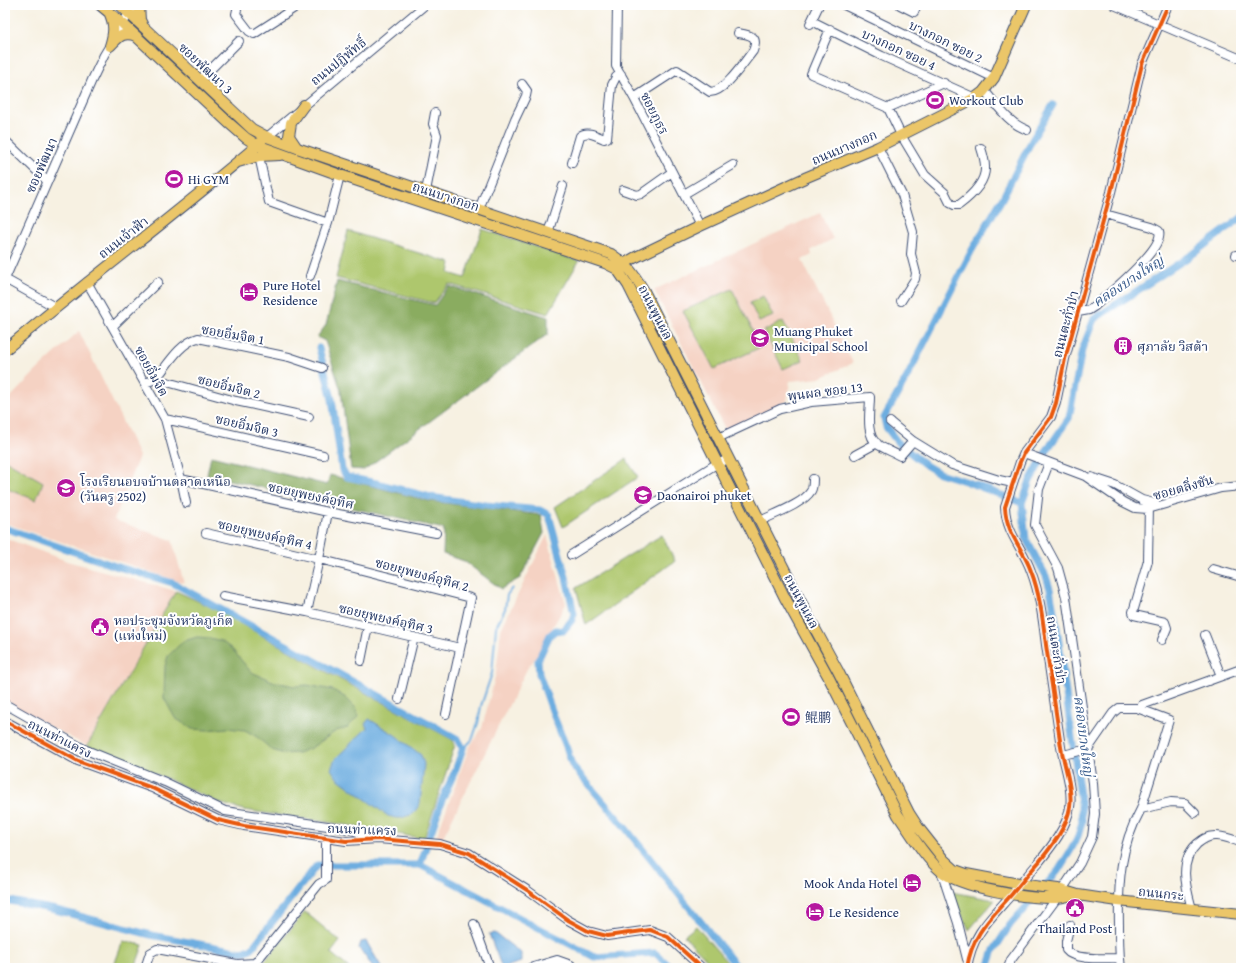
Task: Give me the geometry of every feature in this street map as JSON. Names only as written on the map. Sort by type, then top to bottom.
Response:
[{"type":"main road","name":"ซอยพัฒนา 3","points":[[120,5],[132,9],[144,27],[252,129],[267,136]]},
{"type":"main road","points":[[139,5],[140,20],[144,27]]},
{"type":"main road","name":"ถนนบางกอก","points":[[257,145],[340,176],[605,263],[621,266],[700,226],[807,177],[878,147],[975,98],[994,78],[1026,5]]},
{"type":"main road","name":"ซอยพัฒนา 3","points":[[104,8],[137,36],[230,124],[246,138],[257,145]]},
{"type":"main road","points":[[104,8],[112,20],[114,28],[114,34],[110,46]]},
{"type":"main road","points":[[110,46],[124,34],[128,33],[137,36]]},
{"type":"main road","points":[[297,148],[290,136],[291,123],[304,105]]},
{"type":"main road","name":"ถนนบางกอก","points":[[267,136],[297,148],[611,254],[621,266]]},
{"type":"main road","name":"ถนนเจ้าฟ้า","points":[[5,350],[55,307],[159,226],[267,136]]},
{"type":"main road","points":[[234,164],[259,156],[286,155]]},
{"type":"main road","name":"ถนนพูนผล","points":[[621,266],[634,274],[644,291],[806,612],[838,671],[909,813],[918,828],[944,860],[956,870],[966,874],[1019,884]]},
{"type":"main road","name":"ถนนพูนผล","points":[[621,266],[625,279],[785,598],[828,676],[898,815],[940,871],[960,882],[1012,894]]},
{"type":"main road","name":"ถนนกระ","points":[[1019,884],[1057,894]]},
{"type":"main road","name":"ถนนกระ","points":[[1012,894],[1078,895],[1118,901],[1241,914]]},
{"type":"street","points":[[238,5],[236,14],[249,31],[254,34],[300,5]]},
{"type":"street","name":"ถนนปฏิพัทธิ์","points":[[267,136],[425,5]]},
{"type":"street","name":"ซอยภูธร","points":[[617,5],[616,66],[700,226]]},
{"type":"street","name":"บางกอก ซอย 4","points":[[819,5],[811,23],[830,29],[882,56],[975,98]]},
{"type":"street","name":"บางกอก ซอย 2","points":[[844,5],[994,78]]},
{"type":"street","points":[[900,5],[914,12],[917,5]]},
{"type":"street","points":[[1114,5],[1241,59]]},
{"type":"street","name":"ถนนตะกั่วป่า","points":[[968,965],[972,946],[979,933],[991,916],[1012,894],[1050,848],[1067,818],[1070,807],[1071,797],[1037,593],[1032,571],[1013,538],[1005,513],[1007,498],[1024,453],[1051,417],[1056,403],[1142,64],[1168,5]]},
{"type":"street","name":"ซอยพัฒนา","points":[[55,307],[5,278],[92,80],[132,9]]},
{"type":"street","points":[[830,29],[811,74],[888,108],[901,135],[925,175],[945,193],[950,203],[959,205],[965,201],[984,177],[986,166],[981,148]]},
{"type":"street","points":[[634,98],[677,70],[710,92],[716,91],[726,84],[755,47],[755,38],[750,35],[738,33]]},
{"type":"street","points":[[200,80],[240,41]]},
{"type":"street","points":[[572,163],[580,136],[583,133],[604,139],[607,138],[612,85],[616,77],[621,74]]},
{"type":"street","points":[[479,209],[515,119],[526,96],[527,91],[522,84]]},
{"type":"street","points":[[888,108],[944,84]]},
{"type":"street","points":[[984,90],[1006,117],[1018,126],[1027,130]]},
{"type":"street","points":[[426,191],[436,135],[433,124],[435,113]]},
{"type":"street","points":[[5,144],[8,143],[47,181]]},
{"type":"street","points":[[878,147],[902,195],[913,232],[911,254],[916,273],[915,279],[901,301]]},
{"type":"street","points":[[259,156],[270,202],[328,223]]},
{"type":"street","points":[[684,194],[733,165]]},
{"type":"street","points":[[623,190],[637,195],[641,194],[672,172]]},
{"type":"street","points":[[310,276],[328,223],[340,176]]},
{"type":"street","points":[[548,233],[562,186]]},
{"type":"street","points":[[1078,312],[1089,310],[1141,264],[1160,238],[1159,231],[1152,227],[1105,214]]},
{"type":"street","name":"ซอยอิ่มจิต","points":[[87,282],[165,419],[186,503]]},
{"type":"street","points":[[112,326],[158,282]]},
{"type":"street","name":"ซอยอิ่มจิต 1","points":[[156,379],[184,345],[191,340],[198,338],[289,357],[322,368]]},
{"type":"street","points":[[145,383],[156,379]]},
{"type":"street","name":"ซอยอิ่มจิต 2","points":[[156,379],[236,401],[309,417]]},
{"type":"street","name":"พูนผล ซอย 13","points":[[718,438],[780,409],[811,402],[870,397],[869,426],[871,436],[877,444]]},
{"type":"street","name":"ซอยอิ่มจิต 3","points":[[165,419],[323,454]]},
{"type":"street","points":[[890,422],[911,443],[952,465],[1013,484]]},
{"type":"street","points":[[855,455],[877,444],[900,456],[911,443]]},
{"type":"street","name":"ซอยตลิ่งชัน","points":[[1024,453],[1085,476],[1123,502],[1135,508],[1160,506],[1221,488],[1241,486]]},
{"type":"street","points":[[571,555],[728,459]]},
{"type":"street","points":[[1008,968],[1011,960],[1080,863],[1092,837],[1095,814],[1093,783],[1066,597],[1058,568],[1036,525],[1039,489],[1049,463]]},
{"type":"street","name":"ซอยยุพยงค์อุทิศ","points":[[181,479],[328,512],[436,533]]},
{"type":"street","points":[[760,521],[792,506],[807,495],[813,487],[813,479]]},
{"type":"street","points":[[1148,506],[1148,561],[1133,613],[1165,622],[1167,628],[1162,640]]},
{"type":"street","points":[[307,612],[328,512]]},
{"type":"street","name":"ซอยยุพยงค์อุทิศ 4","points":[[206,534],[319,559]]},
{"type":"street","name":"ซอยยุพยงค์อุทิศ 2","points":[[319,559],[471,598],[460,648]]},
{"type":"street","points":[[1213,568],[1241,577]]},
{"type":"street","name":"ซอยยุพยงค์อุทิศ 3","points":[[222,596],[307,612],[460,648]]},
{"type":"street","points":[[361,661],[368,626]]},
{"type":"street","points":[[1205,635],[1221,676]]},
{"type":"street","points":[[399,699],[414,637]]},
{"type":"street","points":[[446,714],[460,648]]},
{"type":"street","points":[[1142,705],[1241,669]]},
{"type":"street","name":"ถนนท่าแครง","points":[[5,704],[86,750],[165,782],[225,811],[348,828],[378,839]]},
{"type":"street","points":[[1063,755],[1088,750],[1113,713],[1119,708],[1137,708],[1169,720],[1141,809],[1133,823],[1127,840],[1119,878],[1118,901],[1121,968]]},
{"type":"street","name":"ถนนท่าแครง","points":[[5,721],[78,761],[152,788],[218,820],[244,826],[346,841],[378,839],[440,844],[469,853],[527,890],[568,920],[588,931],[607,936],[650,930],[668,937],[702,968]]},
{"type":"street","points":[[116,775],[120,764]]},
{"type":"street","points":[[1141,809],[1171,802],[1185,803],[1195,813]]},
{"type":"street","points":[[1192,909],[1185,876],[1186,862],[1191,851],[1209,836],[1220,836],[1241,842]]},
{"type":"street","points":[[145,968],[150,953],[157,949],[240,966],[255,963],[319,884],[326,880],[326,838]]},
{"type":"street","points":[[940,871],[958,923],[968,965]]},
{"type":"street","points":[[474,924],[490,968]]},
{"type":"street","points":[[1070,925],[1066,941],[1066,950],[1069,954],[1077,957],[1120,958]]},
{"type":"street","points":[[530,968],[557,960],[571,965],[572,968]]},
{"type":"shaded area","name":"Muang Phuket Municipal School","points":[[820,213],[833,239],[811,250],[812,255],[802,260],[853,363],[820,378],[790,381],[787,401],[726,431],[654,290]]},
{"type":"shaded area","name":"โรงเรียนอบจบ้านตลาดเหนือ (วันครู 2502)","points":[[79,331],[139,456],[114,520],[172,540],[184,583],[5,523],[5,403],[35,372]]},
{"type":"shaded area","points":[[547,535],[566,604],[532,663],[529,665],[442,839],[436,837],[469,748],[482,728],[496,673],[501,629]]},
{"type":"shaded area","points":[[5,538],[67,561],[176,591],[87,746],[5,701]]},
{"type":"green space","points":[[136,28],[140,28],[247,131],[243,131],[136,31]]},
{"type":"green space","points":[[482,229],[579,261],[548,314],[449,284],[434,303],[336,278],[348,231],[451,263],[449,273],[465,278]]},
{"type":"green space","points":[[337,281],[435,305],[449,286],[548,317],[548,334],[364,470],[351,469],[341,391],[325,341],[317,337],[326,325]]},
{"type":"green space","points":[[732,289],[761,347],[714,369],[683,311]]},
{"type":"green space","points":[[763,296],[773,316],[759,322],[750,303]]},
{"type":"green space","points":[[783,321],[803,360],[783,369],[764,331]]},
{"type":"green space","points":[[211,456],[327,485],[330,475],[429,501],[541,515],[544,533],[520,578],[501,589],[464,561],[443,554],[444,529],[207,475]]},
{"type":"green space","points":[[626,459],[638,477],[563,527],[555,507]]},
{"type":"green space","points":[[5,460],[43,482],[36,500],[5,488]]},
{"type":"green space","points":[[662,535],[675,561],[586,625],[576,588]]},
{"type":"green space","points":[[176,591],[215,609],[323,670],[453,740],[455,745],[424,839],[367,828],[244,810],[219,803],[168,779],[87,746]]},
{"type":"green space","points":[[197,637],[221,641],[232,649],[251,672],[275,682],[295,686],[307,685],[333,690],[346,698],[357,709],[358,717],[347,728],[336,731],[311,748],[298,753],[284,754],[272,750],[257,737],[245,730],[227,728],[208,730],[192,729],[175,718],[164,698],[165,666],[168,656],[176,648],[184,641]]},
{"type":"green space","points":[[951,892],[995,900],[969,930]]},
{"type":"green space","points":[[305,912],[340,941],[331,953],[349,968],[259,968]]},
{"type":"green space","points":[[696,926],[732,968],[715,968],[684,936]]},
{"type":"green space","points":[[123,941],[143,945],[135,968],[113,968]]},
{"type":"water","points":[[369,719],[395,735],[421,755],[424,764],[420,804],[413,814],[401,818],[388,816],[337,778],[331,769],[335,759],[367,728],[365,724]]},
{"type":"water","points":[[495,933],[521,953],[521,962],[502,968],[489,934]]},
{"type":"water","points":[[366,941],[382,968],[372,967],[359,948],[361,942]]},
{"type":"waterway","points":[[1022,503],[965,481],[939,473],[927,466],[899,444],[886,427],[884,418],[907,377],[972,250],[1003,197],[1032,140],[1053,105]]},
{"type":"waterway","name":"คลองบางใหญ่","points":[[988,968],[994,950],[1010,925],[1058,871],[1078,836],[1082,822],[1081,803],[1057,628],[1050,589],[1046,576],[1026,539],[1022,503],[1030,481],[1047,450],[1069,418],[1082,350],[1094,319],[1193,254],[1241,218]]},
{"type":"waterway","points":[[319,348],[332,399],[342,470],[347,477],[430,497],[486,505],[540,510],[549,515],[566,577],[574,614],[572,620],[563,631],[556,630],[550,635],[538,660],[539,674],[572,765],[623,825],[738,968]]},
{"type":"waterway","points":[[5,528],[115,566],[173,583],[458,739],[463,748],[442,800],[420,865]]},
{"type":"waterway","points":[[463,749],[472,740],[478,723],[481,706],[492,673],[496,627],[505,609],[507,595],[512,588]]},
{"type":"waterway","points":[[5,900],[56,910],[151,935],[242,952],[252,948],[317,865],[420,865],[594,957],[655,953],[672,968]]},
{"type":"cycle path","points":[[967,968],[969,956],[983,928],[1054,843],[1066,822],[1070,807],[1071,800],[1069,785],[1061,747],[1039,598],[1028,563],[1008,525],[1005,507],[1024,453],[1051,417],[1056,403],[1065,359],[1111,192],[1142,64],[1168,5]]},
{"type":"cycle path","points":[[5,721],[78,761],[152,788],[218,820],[244,826],[346,841],[378,839],[440,844],[469,853],[527,890],[568,920],[588,931],[607,936],[650,930],[668,937],[702,968]]},
{"type":"place","name":"Workout Club","points":[[935,100]]},
{"type":"place","name":"Hi GYM","points":[[174,179]]},
{"type":"place","name":"Pure Hotel Residence","points":[[249,292]]},
{"type":"place","name":"Muang Phuket Municipal School","points":[[760,338]]},
{"type":"place","name":"ศุภาลัย วิสต้า","points":[[1123,346]]},
{"type":"place","name":"โรงเรียนอบจบ้านตลาดเหนือ (วันครู 2502)","points":[[66,488]]},
{"type":"place","name":"Daonairoi phuket","points":[[643,495]]},
{"type":"place","name":"หอประชุมจังหวัดภูเก็ต (แห่งใหม่)","points":[[100,627]]},
{"type":"place","name":"鲲鹏","points":[[791,717]]},
{"type":"place","name":"Mook Anda Hotel","points":[[912,883]]},
{"type":"place","name":"Thailand Post","points":[[1075,908]]},
{"type":"place","name":"Le Residence","points":[[815,912]]}]
